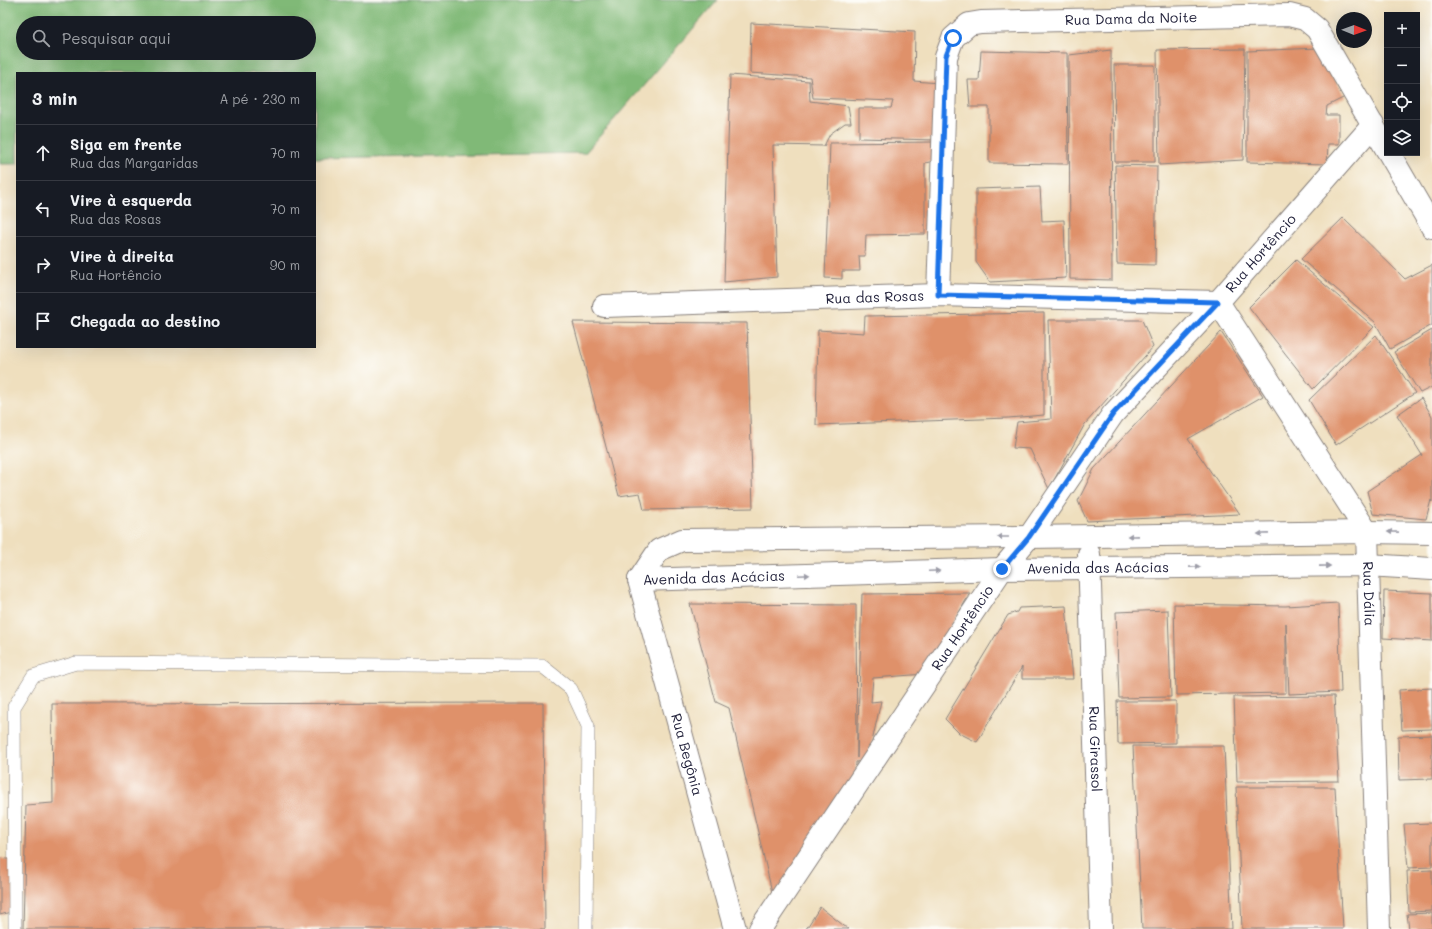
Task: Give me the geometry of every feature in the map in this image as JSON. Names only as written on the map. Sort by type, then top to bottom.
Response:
[{"type":"street","name":"Rua Dama da Noite","points":[[938,295],[946,56],[953,38],[969,24],[981,22],[1289,15],[1305,19],[1317,29],[1373,125]]},
{"type":"street","points":[[1373,125],[1384,145]]},
{"type":"street","name":"Rua Hortêncio","points":[[760,929],[1002,569],[1029,537],[1113,414],[1218,302],[1373,125]]},
{"type":"street","points":[[1391,156],[1432,227]]},
{"type":"street","name":"Rua das Rosas","points":[[604,306],[938,295],[1218,302]]},
{"type":"street","points":[[1218,302],[1367,532]]},
{"type":"street","name":"Avenida das Acácias","points":[[639,580],[659,550],[682,540],[1367,532],[1432,533]]},
{"type":"street","name":"Rua Dália","points":[[1367,532],[1379,929]]},
{"type":"street","name":"Rua Girassol","points":[[1089,536],[1101,929]]},
{"type":"street","name":"Avenida das Acácias","points":[[639,580],[1002,569],[1368,566],[1432,569]]},
{"type":"street","name":"Rua Begônia","points":[[639,580],[735,929]]},
{"type":"lane","points":[[15,929],[14,707],[33,676],[76,662],[542,666],[571,689],[588,726],[586,929]]},
{"type":"green space","points":[[0,0],[718,0],[585,153],[316,158],[316,72],[16,72],[16,164],[0,164]]},
{"type":"building","points":[[751,23],[915,32],[914,81],[939,83],[936,140],[859,138],[859,108],[891,108],[893,101],[813,98],[810,77],[750,73]]},
{"type":"building","points":[[1319,48],[1345,97],[1327,106],[1326,115],[1339,115],[1339,144],[1328,144],[1327,164],[1247,162],[1247,51]]},
{"type":"building","points":[[1245,49],[1243,160],[1159,165],[1157,50]]},
{"type":"building","points":[[1111,50],[1112,280],[1070,279],[1069,55]]},
{"type":"building","points":[[981,51],[1067,53],[1068,164],[989,163],[989,107],[970,107],[968,80],[979,80]]},
{"type":"building","points":[[1114,65],[1155,65],[1155,162],[1115,162]]},
{"type":"building","points":[[730,75],[809,81],[810,101],[848,106],[851,123],[845,123],[830,134],[824,146],[773,145],[777,277],[724,282]]},
{"type":"building","points":[[934,142],[934,161],[925,163],[925,234],[866,235],[865,256],[859,256],[860,271],[842,271],[842,279],[825,278],[830,143]]},
{"type":"building","points":[[1115,165],[1157,166],[1155,265],[1117,264]]},
{"type":"building","points":[[1040,187],[1042,221],[1064,220],[1066,278],[990,282],[976,262],[976,189]]},
{"type":"building","points":[[1343,218],[1405,279],[1432,265],[1432,325],[1390,349],[1375,322],[1301,259]]},
{"type":"building","points":[[1296,260],[1374,327],[1313,389],[1249,307]]},
{"type":"building","points":[[1044,313],[1044,415],[1008,418],[816,425],[818,330],[864,333],[865,316]]},
{"type":"building","points":[[1048,320],[1142,320],[1153,347],[1085,424],[1049,489],[1030,449],[1013,448],[1017,422],[1051,419]]},
{"type":"building","points":[[573,322],[747,323],[753,508],[644,510],[640,493],[619,496]]},
{"type":"building","points":[[1432,330],[1432,387],[1420,393],[1394,352]]},
{"type":"building","points":[[1221,332],[1263,396],[1188,439],[1240,514],[1087,521],[1078,501],[1094,469]]},
{"type":"building","points":[[1376,335],[1415,393],[1336,445],[1309,400]]},
{"type":"building","points":[[1421,398],[1432,416],[1432,502],[1431,500],[1426,519],[1373,514],[1367,491],[1422,455],[1397,415]]},
{"type":"building","points":[[1384,591],[1432,593],[1432,641],[1383,638]]},
{"type":"building","points":[[970,593],[925,674],[873,678],[871,702],[881,701],[868,760],[856,762],[856,776],[775,905],[729,708],[716,702],[690,604],[856,605],[857,758],[862,594]]},
{"type":"building","points":[[1338,603],[1341,692],[1289,694],[1286,623],[1286,693],[1176,695],[1174,604],[1285,606]]},
{"type":"building","points":[[1066,606],[1073,679],[1022,679],[1022,667],[977,742],[959,733],[945,719],[1008,615],[1017,612],[1019,608]]},
{"type":"building","points":[[1168,610],[1171,697],[1119,698],[1116,612]]},
{"type":"building","points":[[1432,688],[1432,729],[1402,730],[1399,690]]},
{"type":"building","points":[[1334,696],[1339,781],[1237,782],[1234,697]]},
{"type":"building","points":[[1117,701],[1176,701],[1176,743],[1118,744]]},
{"type":"building","points":[[543,703],[545,929],[23,929],[26,805],[53,803],[52,704]]},
{"type":"building","points":[[1432,735],[1432,779],[1399,780],[1398,736]]},
{"type":"building","points":[[1133,746],[1224,746],[1232,929],[1142,929]]},
{"type":"building","points":[[1236,787],[1335,787],[1343,929],[1242,929]]},
{"type":"building","points":[[1432,823],[1432,867],[1408,868],[1404,824]]},
{"type":"building","points":[[0,858],[13,860],[14,911],[0,915]]},
{"type":"building","points":[[1432,870],[1432,911],[1409,912],[1407,871]]},
{"type":"building","points":[[820,907],[848,929],[806,929]]},
{"type":"building","points":[[1432,913],[1432,929],[1409,929],[1407,914]]},
{"type":"route","points":[[953,38],[946,56],[938,295],[1218,302],[1113,414],[1029,537],[1002,569]]}]
